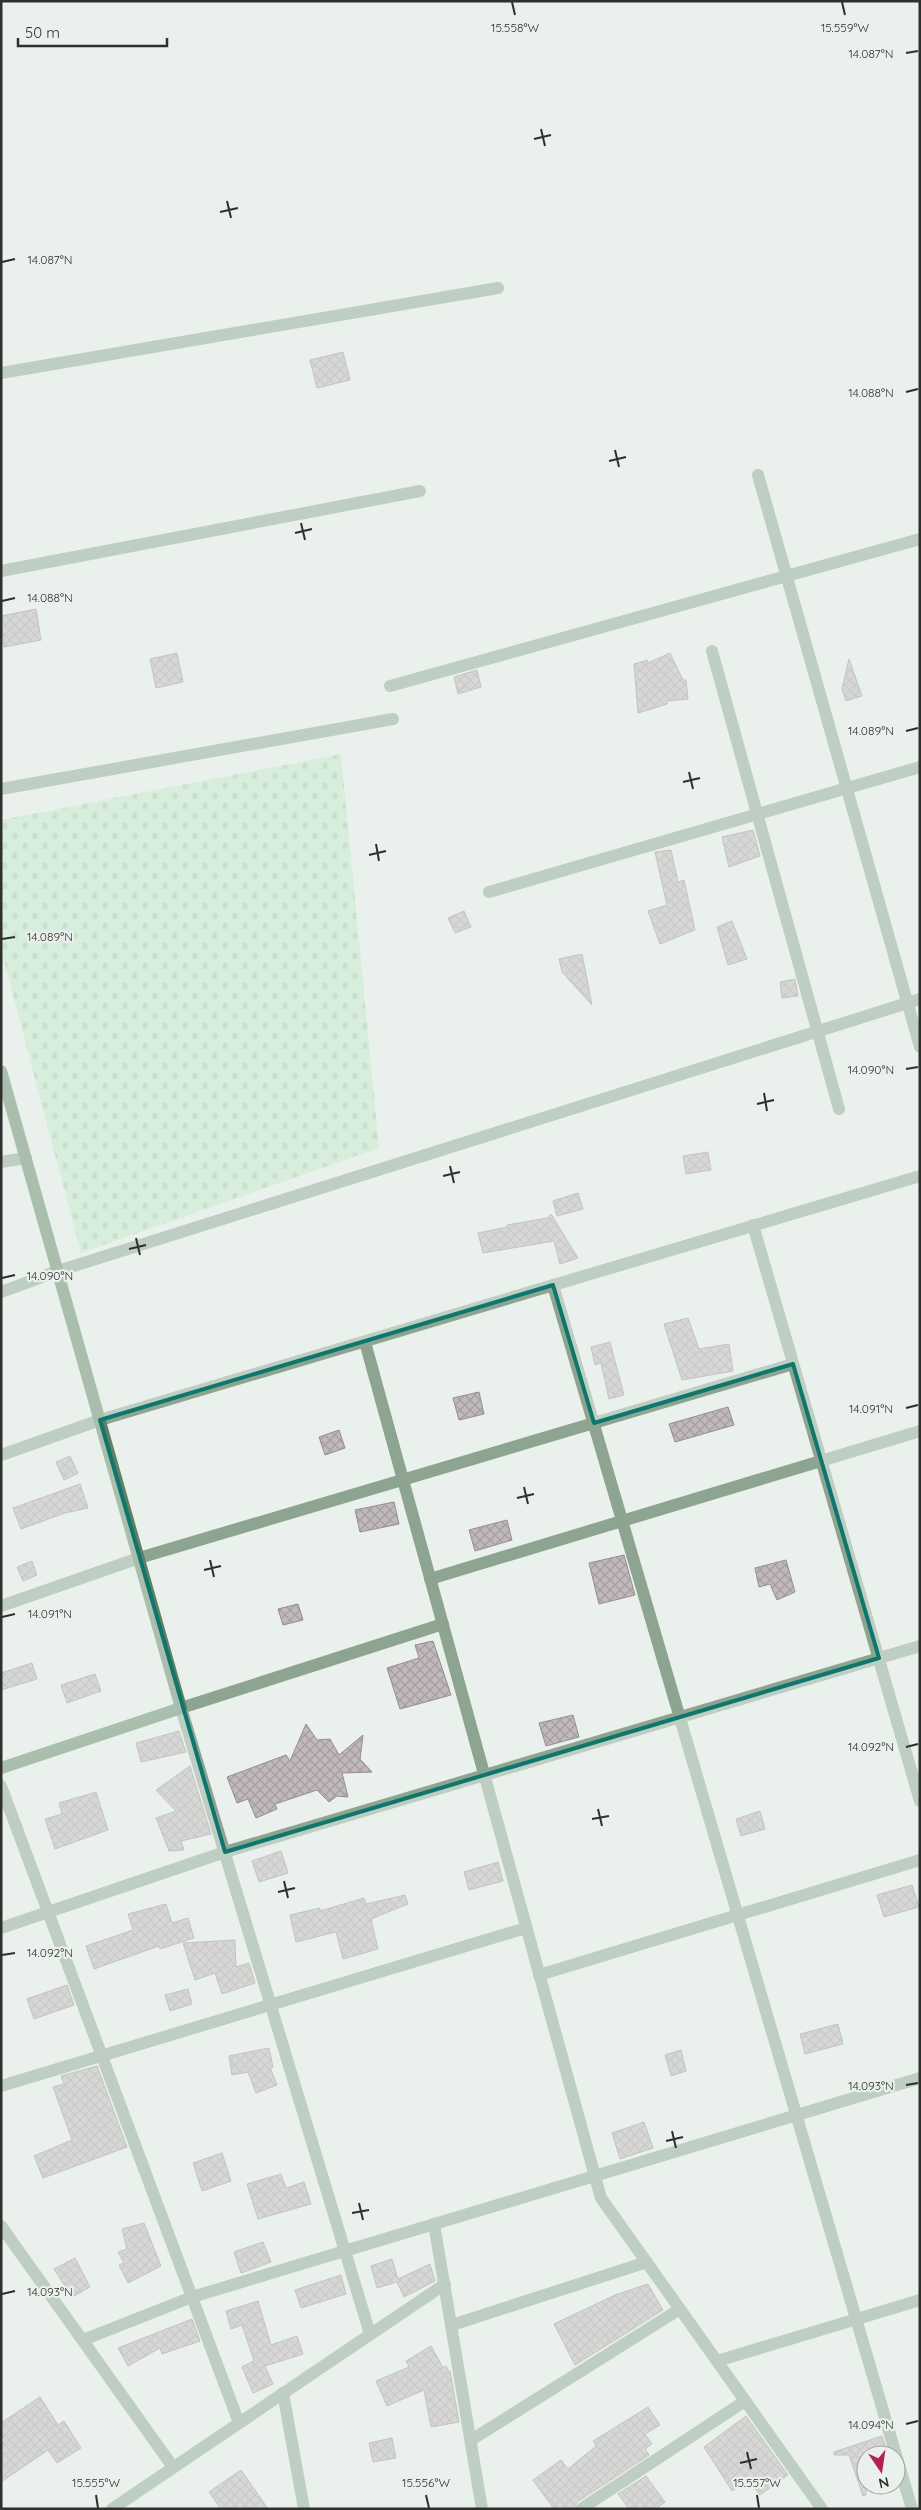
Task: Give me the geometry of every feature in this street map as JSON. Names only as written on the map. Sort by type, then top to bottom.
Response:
[{"type":"main road","points":[[1,1071],[181,1708],[1,1768]]},
{"type":"street","points":[[1,373],[498,288]]},
{"type":"street","points":[[758,475],[847,789],[914,1001],[920,1047]]},
{"type":"street","points":[[1,571],[420,491]]},
{"type":"street","points":[[390,686],[920,538]]},
{"type":"street","points":[[712,651],[839,1109]]},
{"type":"street","points":[[1,789],[393,719]]},
{"type":"street","points":[[489,892],[920,767]]},
{"type":"street","points":[[1,1292],[58,1272],[914,1001]]},
{"type":"street","points":[[1,1162],[26,1158]]},
{"type":"street","points":[[1,1455],[100,1420],[920,1176]]},
{"type":"street","points":[[753,1225],[920,1801]]},
{"type":"street","points":[[553,1285],[893,2445]]},
{"type":"street","points":[[365,1342],[601,2198],[822,2509]]},
{"type":"street","points":[[1,1606],[139,1558],[793,1364]]},
{"type":"street","points":[[430,1579],[920,1430]]},
{"type":"street","points":[[370,2334],[181,1708],[443,1624]]},
{"type":"street","points":[[1,1928],[225,1852],[920,1646]]},
{"type":"street","points":[[1,1786],[238,2423]]},
{"type":"street","points":[[539,1975],[920,1860]]},
{"type":"street","points":[[1,2086],[526,1928]]},
{"type":"street","points":[[83,2340],[192,2297],[920,2078]]},
{"type":"street","points":[[434,2224],[482,2509]]},
{"type":"street","points":[[1,2226],[173,2467]]},
{"type":"street","points":[[452,2325],[647,2262]]},
{"type":"street","points":[[112,2509],[445,2284]]},
{"type":"street","points":[[717,2361],[920,2300]]},
{"type":"street","points":[[471,2440],[680,2309]]},
{"type":"street","points":[[283,2392],[304,2509]]},
{"type":"street","points":[[581,2509],[746,2401]]},
{"type":"street","points":[[906,2489],[912,2509]]},
{"type":"highlighted area","points":[[553,1285],[594,1423],[793,1364],[879,1658],[225,1852],[100,1420]]},
{"type":"green space","points":[[341,754],[379,1148],[81,1253],[1,950],[1,820]]},
{"type":"building","points":[[343,352],[350,380],[317,388],[310,360]]},
{"type":"building","points":[[36,609],[41,640],[4,647],[1,616]]},
{"type":"building","points":[[177,653],[183,682],[156,688],[150,659]]},
{"type":"building","points":[[670,653],[683,680],[686,680],[688,699],[667,701],[667,704],[638,713],[634,664],[647,660],[648,663]]},
{"type":"building","points":[[849,659],[862,696],[846,701],[842,689]]},
{"type":"building","points":[[477,670],[481,687],[458,694],[454,677]]},
{"type":"building","points":[[753,830],[760,856],[729,867],[722,837]]},
{"type":"building","points":[[671,850],[678,882],[684,880],[695,930],[660,944],[648,911],[667,905],[655,852]]},
{"type":"building","points":[[464,911],[471,927],[455,933],[448,918]]},
{"type":"building","points":[[732,921],[747,959],[728,965],[717,927]]},
{"type":"building","points":[[582,954],[592,1005],[562,972],[559,959]]},
{"type":"building","points":[[795,979],[798,996],[782,998],[780,982]]},
{"type":"building","points":[[708,1152],[711,1170],[686,1174],[683,1156]]},
{"type":"building","points":[[578,1193],[583,1209],[557,1216],[553,1201]]},
{"type":"building","points":[[551,1214],[578,1258],[560,1264],[554,1241],[483,1253],[478,1233],[507,1227],[507,1225],[547,1218]]},
{"type":"building","points":[[688,1318],[699,1349],[729,1344],[733,1371],[682,1380],[664,1324]]},
{"type":"building","points":[[610,1342],[624,1395],[609,1399],[601,1363],[595,1365],[591,1347]]},
{"type":"building","points":[[479,1392],[484,1414],[459,1420],[453,1398]]},
{"type":"building","points":[[728,1407],[734,1425],[675,1442],[669,1424]]},
{"type":"building","points":[[339,1430],[345,1448],[325,1455],[319,1437]]},
{"type":"building","points":[[70,1456],[78,1473],[64,1480],[56,1462]]},
{"type":"building","points":[[80,1484],[88,1508],[65,1513],[21,1529],[13,1508]]},
{"type":"building","points":[[394,1502],[399,1524],[360,1532],[355,1510]]},
{"type":"building","points":[[507,1520],[512,1540],[475,1551],[469,1530]]},
{"type":"building","points":[[624,1555],[635,1595],[599,1604],[589,1563]]},
{"type":"building","points":[[786,1560],[795,1592],[777,1600],[770,1584],[759,1587],[755,1568]]},
{"type":"building","points":[[32,1561],[37,1575],[23,1581],[17,1567]]},
{"type":"building","points":[[298,1604],[303,1620],[283,1625],[278,1609]]},
{"type":"building","points":[[433,1641],[451,1695],[400,1709],[387,1668],[419,1658],[415,1645]]},
{"type":"building","points":[[32,1663],[37,1679],[1,1690],[1,1673]]},
{"type":"building","points":[[95,1674],[101,1691],[67,1703],[61,1685]]},
{"type":"building","points":[[573,1715],[579,1737],[546,1746],[539,1723]]},
{"type":"building","points":[[306,1724],[317,1740],[330,1739],[339,1755],[363,1735],[360,1759],[372,1772],[342,1773],[348,1797],[337,1796],[329,1802],[317,1790],[275,1804],[277,1809],[256,1818],[248,1799],[237,1803],[227,1777],[286,1755],[290,1761]]},
{"type":"building","points":[[179,1731],[186,1752],[141,1762],[136,1743]]},
{"type":"building","points":[[190,1766],[211,1834],[181,1841],[184,1850],[169,1851],[156,1818],[176,1811],[156,1790]]},
{"type":"building","points":[[96,1792],[108,1830],[55,1849],[45,1819],[62,1814],[59,1803]]},
{"type":"building","points":[[760,1811],[765,1829],[741,1836],[736,1819]]},
{"type":"building","points":[[281,1851],[288,1873],[259,1882],[252,1861]]},
{"type":"building","points":[[498,1862],[503,1881],[469,1890],[464,1872]]},
{"type":"building","points":[[912,1885],[919,1907],[884,1917],[877,1895]]},
{"type":"building","points":[[405,1895],[408,1904],[371,1919],[378,1949],[343,1959],[336,1932],[296,1942],[290,1915],[320,1908],[320,1911],[364,1898],[366,1904]]},
{"type":"building","points":[[166,1904],[172,1923],[188,1918],[194,1938],[160,1949],[159,1946],[94,1969],[86,1946],[133,1930],[128,1914]]},
{"type":"building","points":[[235,1940],[236,1967],[249,1963],[255,1983],[222,1994],[215,1973],[195,1980],[183,1943]]},
{"type":"building","points":[[67,1985],[74,2005],[34,2019],[27,1999]]},
{"type":"building","points":[[188,1989],[192,2004],[170,2011],[165,1995]]},
{"type":"building","points":[[838,2024],[843,2044],[805,2054],[800,2034]]},
{"type":"building","points":[[269,2048],[273,2067],[270,2067],[277,2085],[256,2093],[248,2072],[232,2075],[229,2056]]},
{"type":"building","points":[[681,2050],[686,2071],[671,2076],[665,2055]]},
{"type":"building","points":[[97,2066],[127,2147],[43,2178],[34,2156],[72,2140],[53,2087],[64,2084],[61,2076]]},
{"type":"building","points":[[644,2122],[653,2148],[620,2159],[612,2133]]},
{"type":"building","points":[[222,2153],[231,2181],[202,2191],[193,2163]]},
{"type":"building","points":[[281,2174],[286,2188],[304,2182],[311,2204],[258,2219],[247,2184]]},
{"type":"building","points":[[144,2223],[161,2266],[128,2283],[119,2265],[124,2263],[118,2252],[127,2249],[122,2229]]},
{"type":"building","points":[[263,2242],[271,2262],[241,2273],[234,2252]]},
{"type":"building","points":[[75,2258],[90,2287],[72,2297],[54,2269]]},
{"type":"building","points":[[392,2259],[398,2279],[430,2264],[435,2281],[404,2297],[397,2282],[377,2288],[371,2266]]},
{"type":"building","points":[[341,2275],[346,2294],[301,2308],[295,2290]]},
{"type":"building","points":[[648,2284],[663,2310],[575,2365],[554,2324],[615,2295]]},
{"type":"building","points":[[258,2301],[271,2345],[297,2336],[303,2354],[265,2366],[273,2384],[253,2393],[242,2367],[254,2361],[242,2325],[231,2329],[226,2311]]},
{"type":"building","points":[[192,2319],[200,2341],[162,2354],[160,2348],[128,2366],[118,2348]]},
{"type":"building","points":[[431,2346],[443,2368],[446,2366],[450,2371],[459,2422],[431,2427],[424,2390],[387,2406],[376,2381],[409,2367],[406,2361]]},
{"type":"building","points":[[40,2397],[58,2425],[64,2421],[81,2448],[57,2463],[48,2450],[1,2482],[1,2423]]},
{"type":"building","points":[[648,2407],[660,2425],[645,2434],[652,2444],[645,2449],[649,2455],[577,2502],[573,2509],[554,2509],[533,2480],[561,2460],[568,2469],[596,2446],[593,2441]]},
{"type":"building","points":[[746,2416],[788,2475],[760,2495],[749,2480],[732,2491],[704,2447]]},
{"type":"building","points":[[882,2436],[885,2445],[856,2445],[856,2476],[849,2455],[834,2455],[834,2452]]},
{"type":"building","points":[[392,2438],[396,2458],[373,2462],[369,2443]]},
{"type":"building","points":[[241,2470],[268,2509],[221,2509],[209,2492]]},
{"type":"building","points":[[646,2476],[665,2502],[656,2509],[629,2509],[618,2494]]}]
